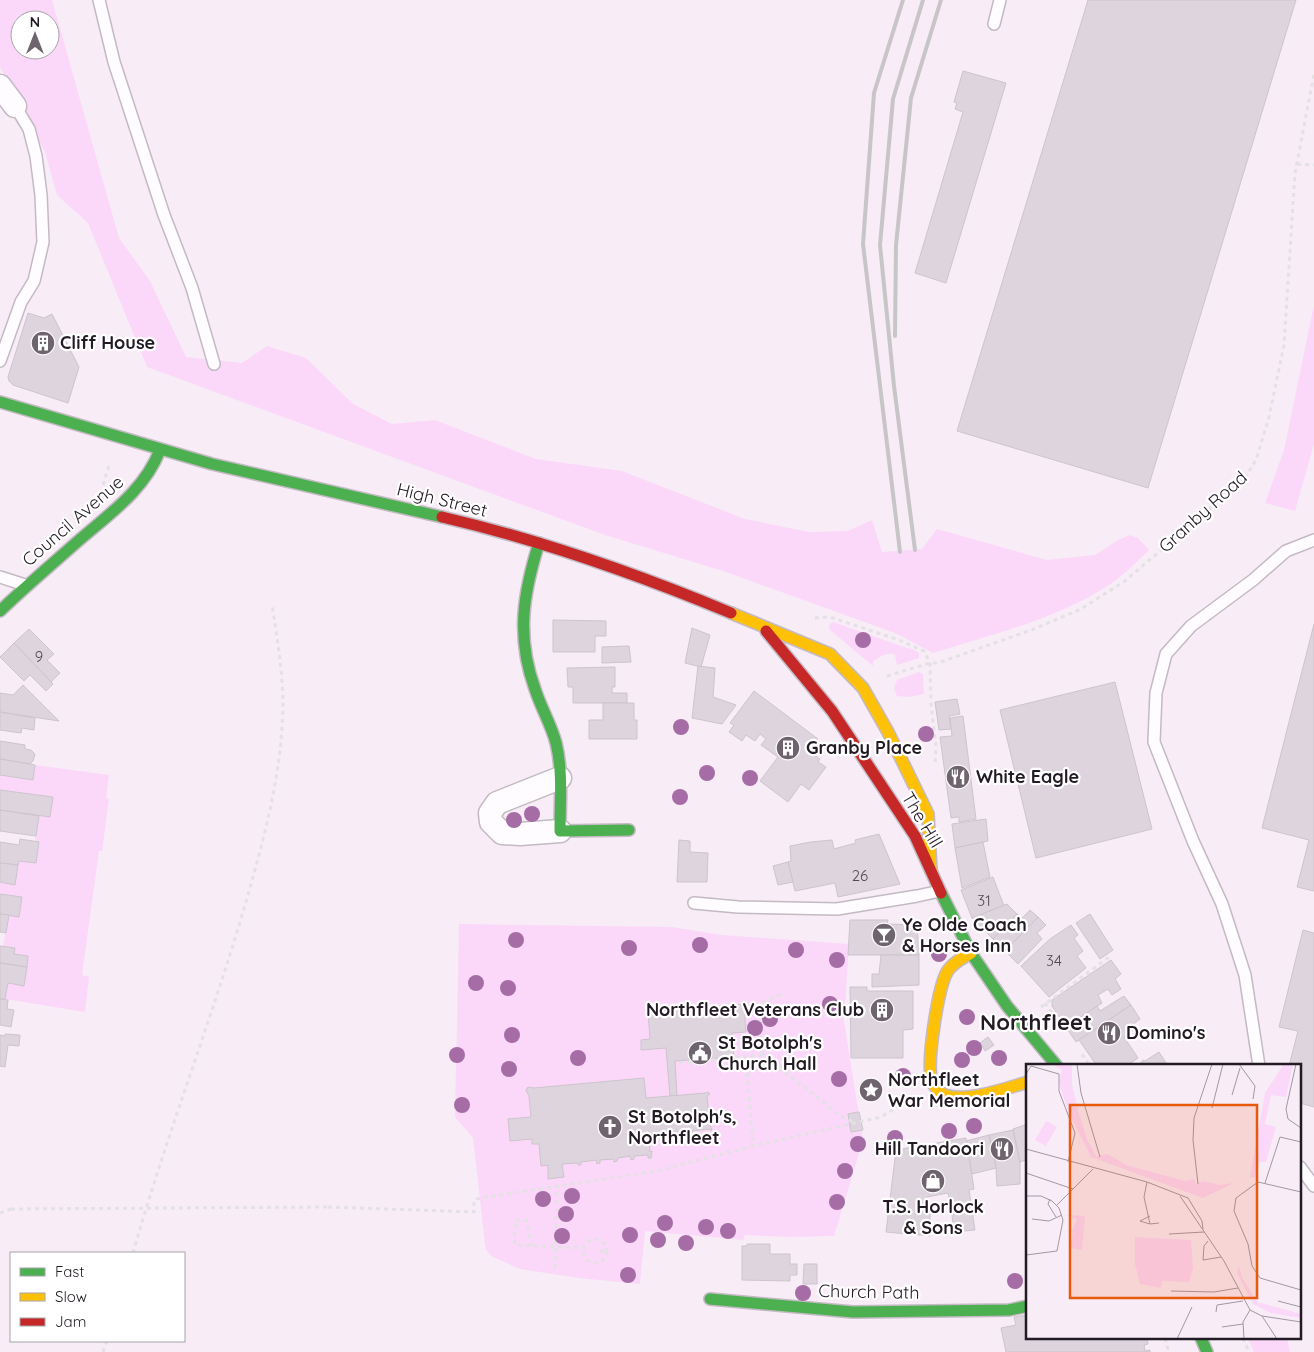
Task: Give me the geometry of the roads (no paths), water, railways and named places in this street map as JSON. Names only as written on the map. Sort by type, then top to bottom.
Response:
[{"type":"main road","name":"High Street","points":[[0,402],[212,464],[467,523],[540,543],[664,585],[761,626],[832,711]]},
{"type":"main road","name":"Council Avenue","points":[[0,611],[140,485],[156,465],[160,450]]},
{"type":"main road","points":[[540,543],[532,566],[524,604],[523,644],[530,676],[557,746],[560,778],[560,831],[629,830]]},
{"type":"main road","points":[[761,626],[830,654],[863,688],[888,732],[928,814],[930,870]]},
{"type":"main road","name":"The Hill","points":[[832,711],[915,836],[949,911],[971,953],[997,993],[1055,1064]]},
{"type":"main road","points":[[971,953],[950,968],[942,985],[931,1060],[934,1085],[944,1094],[959,1096],[1026,1082]]},
{"type":"main road","name":"Church Path","points":[[710,1299],[853,1312],[1009,1310],[1026,1306]]},
{"type":"main road","points":[[1202,1340],[1207,1352]]},
{"type":"street","points":[[0,86],[15,106]]},
{"type":"street","points":[[560,778],[497,803],[490,813],[491,822],[502,833],[520,834],[560,831]]},
{"type":"lane","points":[[99,0],[114,62],[164,215],[192,288],[214,364]]},
{"type":"lane","points":[[994,24],[1000,0]]},
{"type":"lane","points":[[0,361],[21,302],[34,281],[44,242],[36,156],[28,130],[15,106]]},
{"type":"lane","points":[[1259,1064],[1242,966],[1222,904],[1154,742],[1156,693],[1166,654],[1191,626],[1253,580],[1286,551],[1314,540]]},
{"type":"lane","points":[[0,577],[27,585]]},
{"type":"lane","points":[[694,902],[738,907],[838,909],[917,896],[940,890]]},
{"type":"lane","points":[[1302,1170],[1314,1186]]},
{"type":"railway","points":[[900,552],[863,244],[874,93],[903,0]]},
{"type":"railway","points":[[915,550],[894,386],[880,245],[893,99],[923,0]]},
{"type":"railway","points":[[895,336],[896,245],[911,98],[941,0]]},
{"type":"place","name":"Cliff House","points":[[43,343]]},
{"type":"place","name":"Granby Place","points":[[788,748]]},
{"type":"place","name":"White Eagle","points":[[958,777]]},
{"type":"place","name":"Ye Olde Coach & Horses Inn","points":[[884,935]]},
{"type":"place","name":"Northfleet Veterans Club","points":[[882,1010]]},
{"type":"place","name":"Domino's","points":[[1109,1033]]},
{"type":"place","name":"St Botolph's Church Hall","points":[[700,1053]]},
{"type":"place","name":"Northfleet War Memorial","points":[[871,1090]]},
{"type":"place","name":"St Botolph's, Northfleet","points":[[610,1127]]},
{"type":"place","name":"Hill Tandoori","points":[[1002,1149]]},
{"type":"place","name":"T.S. Horlock & Sons","points":[[933,1181]]},
{"type":"district","name":"Northfleet","points":[[1036,1022]]}]
